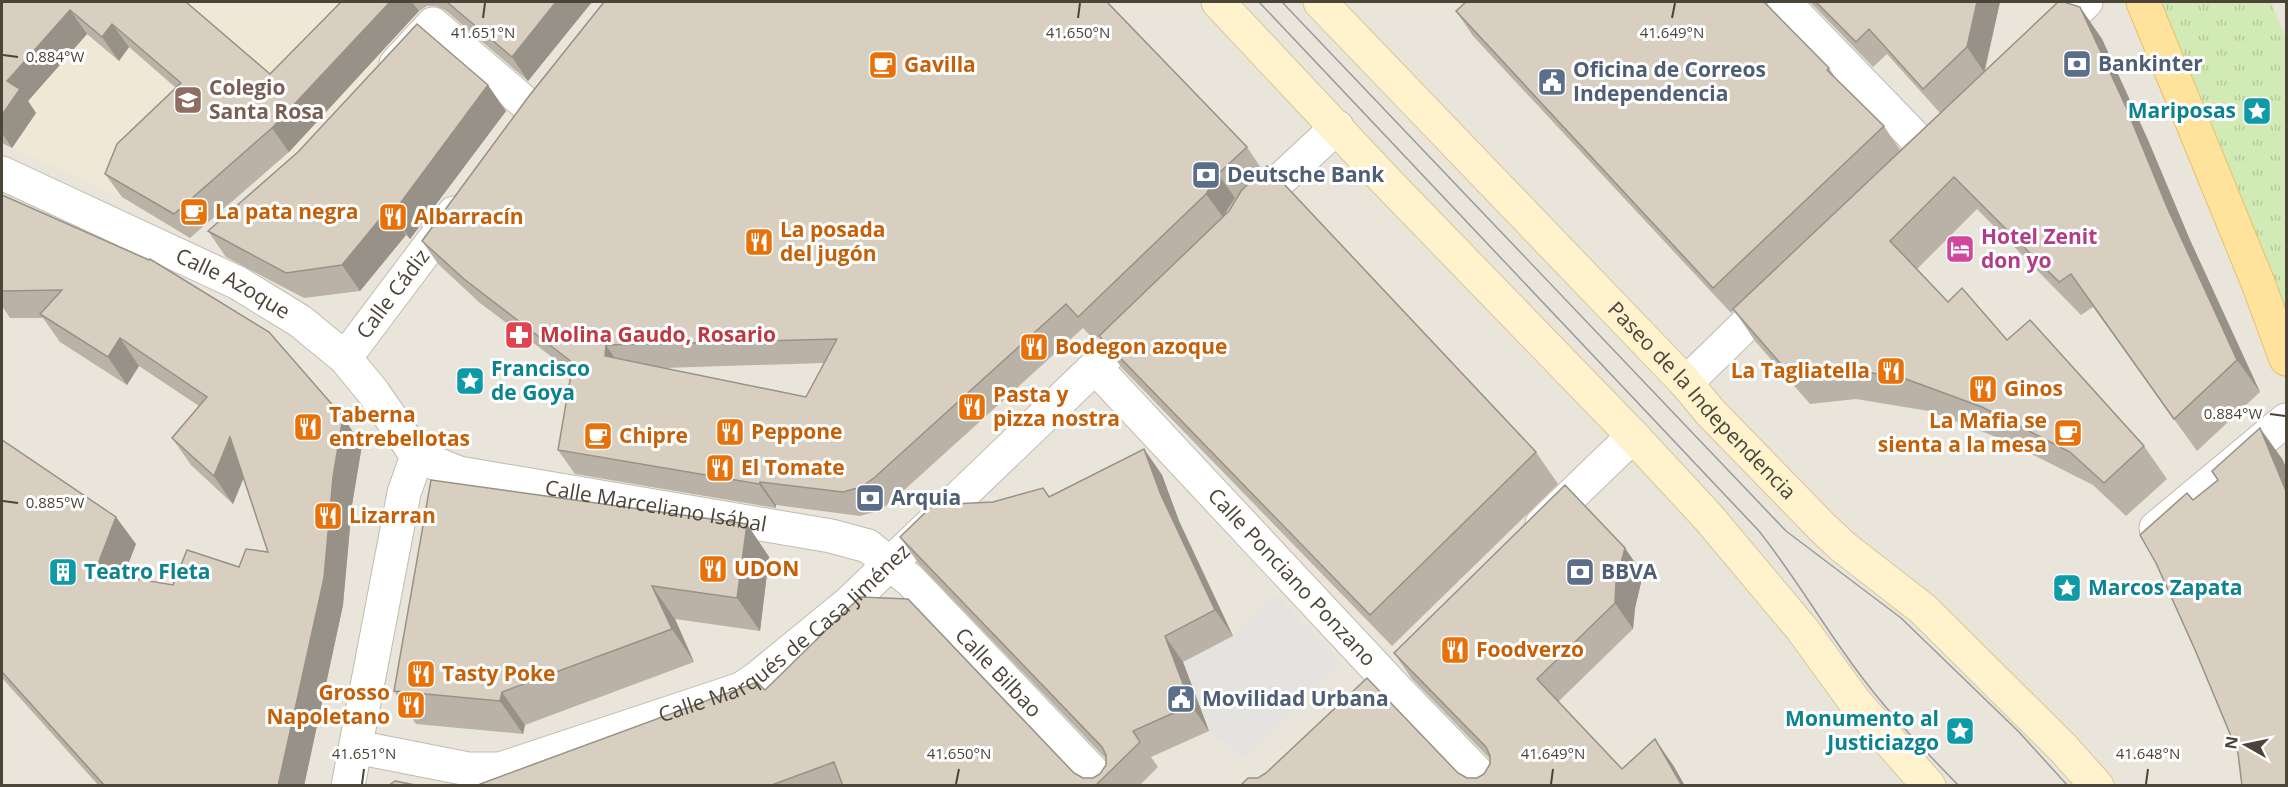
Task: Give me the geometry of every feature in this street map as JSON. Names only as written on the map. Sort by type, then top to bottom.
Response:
[{"type":"main road","points":[[2143,2],[2258,283],[2286,359]]},
{"type":"street","points":[[1218,2],[1386,181],[1633,436],[1755,571],[1802,629],[1855,702],[1929,786]]},
{"type":"street","name":"Paseo de la Independencia","points":[[1320,2],[1821,526],[1851,554],[1923,609],[2063,748],[2097,786]]},
{"type":"street","points":[[1784,2],[1919,159],[1953,127]]},
{"type":"street","points":[[2027,57],[2086,2]]},
{"type":"street","points":[[379,82],[433,24],[524,118],[553,82]]},
{"type":"street","points":[[1230,237],[1238,229],[1248,211],[1337,127]]},
{"type":"street","name":"Calle Azoque","points":[[2,173],[238,283],[300,321],[345,358],[373,392],[417,456]]},
{"type":"street","name":"Calle Cádiz","points":[[345,358],[475,185]]},
{"type":"street","points":[[191,262],[217,240]]},
{"type":"street","points":[[1686,383],[1799,273]]},
{"type":"street","name":"Calle Marqués de Casa Jiménez","points":[[356,747],[481,770],[518,764],[741,689],[782,661],[849,603],[1163,302]]},
{"type":"street","name":"Calle Ponciano Ponzano","points":[[1095,367],[1490,786]]},
{"type":"street","points":[[2145,537],[2286,420]]},
{"type":"street","points":[[1520,546],[1633,436]]},
{"type":"street","points":[[348,786],[404,493],[417,456]]},
{"type":"street","name":"Calle Marceliano Isábal","points":[[417,456],[459,473],[831,536],[868,546],[888,564]]},
{"type":"street","name":"Calle Bilbao","points":[[888,564],[911,581],[1106,786]]},
{"type":"street","points":[[1361,702],[1409,656]]},
{"type":"shaded area","points":[[2,2],[2286,2],[2286,785],[2,785]]},
{"type":"shaded area","name":"Colegio Santa Rosa","points":[[2,2],[396,2],[421,25],[271,182],[261,171],[134,168],[122,197],[12,148],[36,113],[24,105],[32,96],[2,77]]},
{"type":"shaded area","points":[[1275,594],[1342,663],[1242,759],[1209,731],[1183,662],[1233,636]]},
{"type":"green space","points":[[2157,2],[2271,2],[2286,39],[2286,321]]},
{"type":"building","points":[[2,2],[186,2],[270,74],[341,2],[390,2],[272,128],[174,214],[105,174],[117,144],[181,83],[112,24],[102,37],[70,10],[7,81],[20,89],[2,115]]},
{"type":"building","points":[[447,2],[556,2],[512,57]]},
{"type":"building","points":[[604,2],[1107,2],[1247,147],[1218,174],[1206,194],[1078,317],[1066,304],[874,478],[861,487],[843,492],[760,482],[759,484],[558,450],[573,363],[464,279],[422,241],[529,96]],"holes":[[[837,339],[806,397],[605,356],[606,345]]]},
{"type":"building","points":[[1466,2],[1764,2],[1829,68],[1827,70],[1884,126],[1713,288],[1456,11]]},
{"type":"building","points":[[1816,2],[1977,2],[1967,47],[1923,89],[1869,29],[1856,42]]},
{"type":"building","points":[[2058,2],[2080,7],[2237,360],[2174,419],[2071,274],[2059,282],[1954,177],[1890,241],[1948,302],[1962,288],[2007,340],[2030,320],[2144,446],[2104,483],[2070,452],[1982,407],[1906,379],[1833,366],[1787,371],[1733,309]]},
{"type":"building","points":[[417,24],[488,85],[393,213],[388,209],[342,265],[286,273],[208,231],[298,152]]},
{"type":"building","points":[[1267,166],[1536,452],[1370,615],[1099,336],[1229,211],[1241,191]]},
{"type":"building","points":[[2,195],[150,259],[269,332],[343,417],[333,477],[324,578],[278,786],[105,786],[2,672],[2,440],[116,517],[95,572],[173,585],[187,550],[239,567],[246,549],[268,552],[230,437],[214,476],[172,438],[207,397],[120,338],[108,357],[40,314],[62,290],[2,291]]},
{"type":"building","points":[[2260,428],[2286,491],[2286,786],[2242,786],[2238,753],[2156,563],[2140,535],[2187,493],[2193,500],[2218,480],[2212,471]]},
{"type":"building","points":[[1144,449],[1161,495],[1215,610],[1165,636],[1191,705],[1133,731],[1140,742],[1095,786],[843,786],[834,762],[769,786],[480,786],[480,784],[757,682],[765,690],[860,597],[908,599],[1074,773],[1083,778],[1093,778],[1100,774],[1106,765],[1106,755],[1102,747],[900,537],[933,505],[993,502],[1043,488],[1049,497]]},
{"type":"building","points":[[431,480],[747,524],[737,598],[652,586],[672,629],[502,692],[500,701],[394,691]]},
{"type":"building","points":[[1565,485],[1625,548],[1616,582],[1615,603],[1537,679],[1622,769],[1655,739],[1682,786],[1240,786],[1248,778],[1258,778],[1266,773],[1367,678],[1458,773],[1467,778],[1477,778],[1484,774],[1490,764],[1490,756],[1486,747],[1394,653]]},
{"type":"building","points":[[395,781],[420,786],[388,786]]},
{"type":"tram line","points":[[1259,2],[1759,531],[1864,680],[1922,748],[1959,786]]},
{"type":"tram line","points":[[1282,2],[1786,531],[1901,618],[2019,732],[2068,786]]},
{"type":"place","name":"Bankinter","points":[[2077,64]]},
{"type":"place","name":"Gavilla","points":[[883,65]]},
{"type":"place","name":"Oficina de Correos Independencia","points":[[1552,82]]},
{"type":"place","name":"Colegio Santa Rosa","points":[[188,100]]},
{"type":"place","name":"Mariposas","points":[[2257,111]]},
{"type":"place","name":"Deutsche Bank","points":[[1206,175]]},
{"type":"place","name":"La pata negra","points":[[194,212]]},
{"type":"place","name":"Albarracín","points":[[393,217]]},
{"type":"place","name":"La posada del jugón","points":[[759,242]]},
{"type":"place","name":"Hotel Zenit don yo","points":[[1960,249]]},
{"type":"place","name":"Molina Gaudo, Rosario","points":[[519,335]]},
{"type":"place","name":"Bodegon azoque","points":[[1034,347]]},
{"type":"place","name":"La Tagliatella","points":[[1891,371]]},
{"type":"place","name":"Francisco de Goya","points":[[470,381]]},
{"type":"place","name":"Ginos","points":[[1983,389]]},
{"type":"place","name":"Pasta y pizza nostra","points":[[972,407]]},
{"type":"place","name":"Taberna entrebellotas","points":[[308,427]]},
{"type":"place","name":"Peppone","points":[[730,432]]},
{"type":"place","name":"La Mafia se sienta a la mesa","points":[[2068,433]]},
{"type":"place","name":"Chipre","points":[[598,436]]},
{"type":"place","name":"El Tomate","points":[[720,468]]},
{"type":"place","name":"Arquia","points":[[870,498]]},
{"type":"place","name":"Lizarran","points":[[328,516]]},
{"type":"place","name":"UDON","points":[[713,569]]},
{"type":"place","name":"Teatro Fleta","points":[[63,572]]},
{"type":"place","name":"BBVA","points":[[1580,572]]},
{"type":"place","name":"Marcos Zapata","points":[[2067,588]]},
{"type":"place","name":"Foodverzo","points":[[1455,650]]},
{"type":"place","name":"Tasty Poke","points":[[421,674]]},
{"type":"place","name":"Movilidad Urbana","points":[[1181,699]]},
{"type":"place","name":"Grosso Napoletano","points":[[411,705]]},
{"type":"place","name":"Monumento al Justiciazgo","points":[[1960,731]]}]
